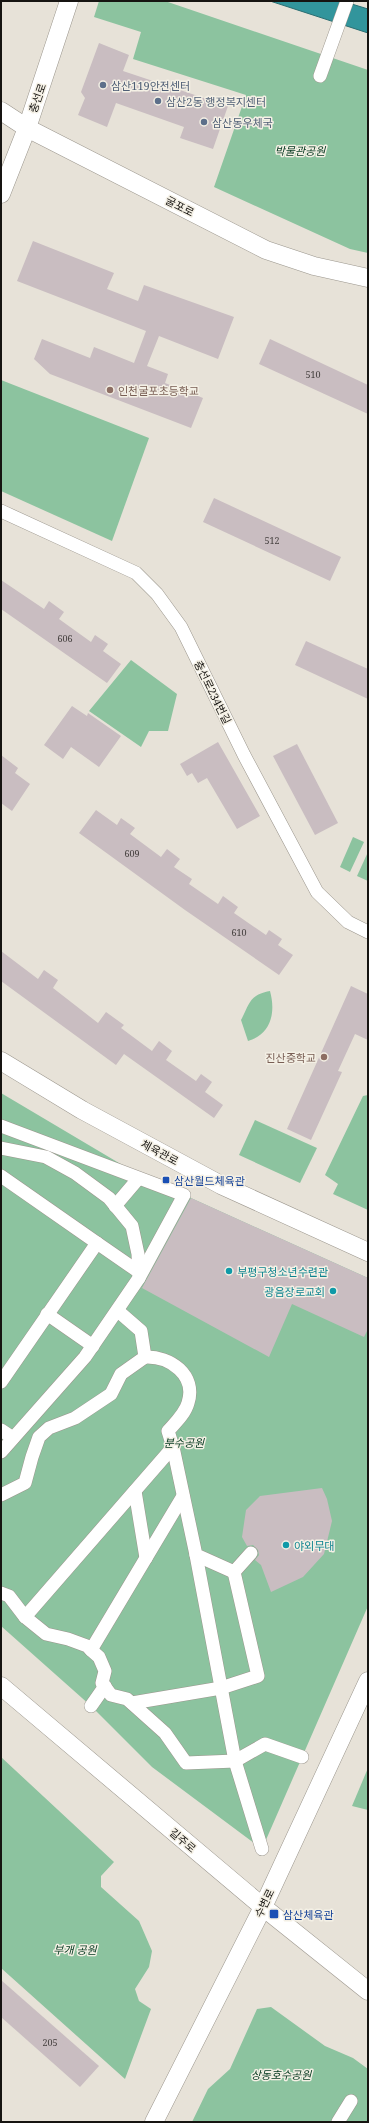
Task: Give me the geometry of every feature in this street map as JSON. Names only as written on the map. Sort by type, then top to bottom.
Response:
[{"type":"street","name":"충선로","points":[[1,194],[27,128],[69,1]]},
{"type":"street","points":[[320,76],[347,1]]},
{"type":"street","name":"굴포로","points":[[1,111],[27,128],[266,250],[314,266],[368,278]]},
{"type":"street","name":"충선로234번길","points":[[1,511],[136,573],[157,594],[181,627],[247,762],[317,892],[348,922],[368,932]]},
{"type":"street","name":"체육관로","points":[[1,1061],[82,1110],[221,1185],[368,1252]]},
{"type":"street","points":[[1,1126],[184,1195],[118,1311],[93,1346],[1,1452]]},
{"type":"street","points":[[1,1148],[46,1157],[75,1173],[109,1198],[132,1226],[138,1254],[139,1275]]},
{"type":"street","points":[[1,1176],[97,1243],[139,1275]]},
{"type":"street","points":[[115,1206],[138,1178]]},
{"type":"street","points":[[1,1382],[97,1243]]},
{"type":"street","points":[[118,1311],[141,1331],[145,1357]]},
{"type":"street","points":[[47,1314],[93,1346]]},
{"type":"street","points":[[1,1496],[25,1483],[39,1437],[50,1428],[75,1418],[111,1394],[121,1374],[145,1357],[166,1360],[180,1369],[190,1387],[188,1403],[178,1420],[168,1431],[173,1447],[196,1555],[235,1761],[262,1849]]},
{"type":"street","points":[[1,1430],[13,1438]]},
{"type":"street","points":[[25,1617],[173,1447]]},
{"type":"street","points":[[135,1491],[146,1558]]},
{"type":"street","points":[[91,1650],[183,1496]]},
{"type":"street","points":[[234,1572],[251,1553]]},
{"type":"street","points":[[196,1555],[234,1572]]},
{"type":"street","points":[[132,1703],[221,1688],[258,1676],[234,1572]]},
{"type":"street","points":[[2,1596],[9,1596],[25,1617],[46,1634],[68,1639],[87,1646],[99,1657],[105,1671],[102,1683],[111,1695],[127,1699],[166,1733],[186,1763],[235,1761],[265,1744],[302,1757]]},
{"type":"street","name":"수변로","points":[[154,2122],[263,1907],[368,1681]]},
{"type":"street","name":"길주로","points":[[1,1686],[263,1907],[368,1991]]},
{"type":"street","points":[[91,1706],[105,1686]]},
{"type":"street","points":[[338,2122],[351,2102]]},
{"type":"green space","name":"박물관공원","points":[[99,1],[165,1],[368,70],[368,253],[350,249],[214,187],[246,95],[133,59],[141,32],[94,17]]},
{"type":"green space","points":[[1,380],[149,438],[112,541],[1,491]]},
{"type":"green space","points":[[131,660],[177,694],[168,731],[149,731],[141,747],[89,711]]},
{"type":"green space","points":[[353,837],[364,842],[350,872],[340,867]]},
{"type":"green space","points":[[368,852],[368,881],[357,876]]},
{"type":"green space","points":[[270,991],[272,999],[272,1015],[270,1022],[262,1033],[256,1038],[248,1041],[241,1020],[254,997]]},
{"type":"green space","name":"분수공원","points":[[1,1093],[151,1182],[191,1198],[368,1278],[368,1606],[262,1849],[152,1767],[91,1706],[1,1626]]},
{"type":"green space","points":[[368,1095],[368,1210],[333,1194],[338,1184],[325,1175],[363,1096]]},
{"type":"green space","points":[[255,1120],[317,1148],[300,1183],[239,1155]]},
{"type":"green space","name":"부개 공원","points":[[1,1757],[114,1862],[101,1876],[101,1887],[139,1921],[152,1951],[149,1967],[135,1989],[139,2001],[151,2009],[125,2079],[1,1968]]},
{"type":"green space","points":[[368,1768],[368,1810],[352,1806]]},
{"type":"green space","name":"상동호수공원","points":[[271,2007],[325,2046],[353,2058],[368,2069],[368,2122],[192,2122],[208,2089],[230,2069],[257,2009]]},
{"type":"water","points":[[270,1],[342,1],[368,9],[368,33]]},
{"type":"building","points":[[99,43],[129,55],[123,71],[228,106],[213,149],[180,138],[184,127],[116,103],[107,127],[78,115],[85,98],[81,92]]},
{"type":"building","points":[[33,241],[114,273],[107,289],[138,301],[144,285],[234,317],[218,359],[159,336],[147,366],[168,374],[165,383],[203,398],[191,428],[50,374],[34,359],[42,339],[90,358],[94,347],[134,363],[146,331],[17,281]]},
{"type":"building","points":[[270,339],[368,385],[368,414],[259,364]]},
{"type":"building","points":[[214,498],[341,557],[330,581],[203,522]]},
{"type":"building","points":[[1,580],[44,609],[49,601],[64,612],[59,619],[91,642],[95,635],[108,644],[103,651],[121,664],[107,683],[1,609]]},
{"type":"building","points":[[306,641],[368,669],[368,699],[295,665]]},
{"type":"building","points":[[72,706],[87,716],[88,713],[121,736],[99,767],[71,747],[63,759],[44,745]]},
{"type":"building","points":[[218,742],[260,816],[237,829],[207,778],[198,783],[192,773],[187,776],[180,764]]},
{"type":"building","points":[[297,744],[338,823],[315,835],[273,756]]},
{"type":"building","points":[[1,755],[18,768],[15,773],[30,784],[12,811],[1,803]]},
{"type":"building","points":[[96,810],[117,825],[121,818],[135,828],[130,834],[161,857],[167,849],[180,859],[174,867],[192,879],[189,884],[218,904],[223,896],[238,907],[234,913],[266,935],[269,930],[282,939],[278,945],[293,955],[279,975],[185,910],[79,833]]},
{"type":"building","points":[[1,951],[38,979],[44,970],[58,980],[53,988],[98,1023],[106,1012],[124,1025],[121,1028],[152,1051],[159,1041],[172,1051],[166,1060],[196,1081],[201,1074],[212,1082],[205,1092],[223,1105],[214,1118],[124,1054],[116,1065],[1,981]]},
{"type":"building","points":[[351,986],[368,994],[368,1040],[355,1034],[338,1071],[342,1072],[311,1140],[287,1129]]},
{"type":"building","name":"부평구청소년수련관","points":[[191,1198],[368,1278],[368,1329],[364,1337],[292,1304],[269,1357],[142,1288]]},
{"type":"building","name":"야외무대","points":[[322,1488],[327,1499],[332,1521],[324,1554],[303,1577],[271,1592],[261,1565],[255,1560],[259,1555],[258,1550],[253,1545],[247,1546],[242,1537],[246,1510],[260,1496]]},
{"type":"building","points":[[1,1980],[99,2066],[80,2087],[1,2017]]},
{"type":"place","name":"삼산119안전센터","points":[[103,85]]},
{"type":"place","name":"삼산2동 행정복지센터","points":[[158,101]]},
{"type":"place","name":"삼산동우체국","points":[[204,122]]},
{"type":"place","name":"인천굴포초등학교","points":[[110,390]]},
{"type":"place","name":"진산중학교","points":[[324,1057]]},
{"type":"place","name":"삼산월드체육관","points":[[166,1180]]},
{"type":"place","name":"부평구청소년수련관","points":[[229,1271]]},
{"type":"place","name":"광음장로교회","points":[[333,1291]]},
{"type":"place","name":"야외무대","points":[[286,1545]]},
{"type":"place","name":"삼산체육관","points":[[274,1914]]}]
